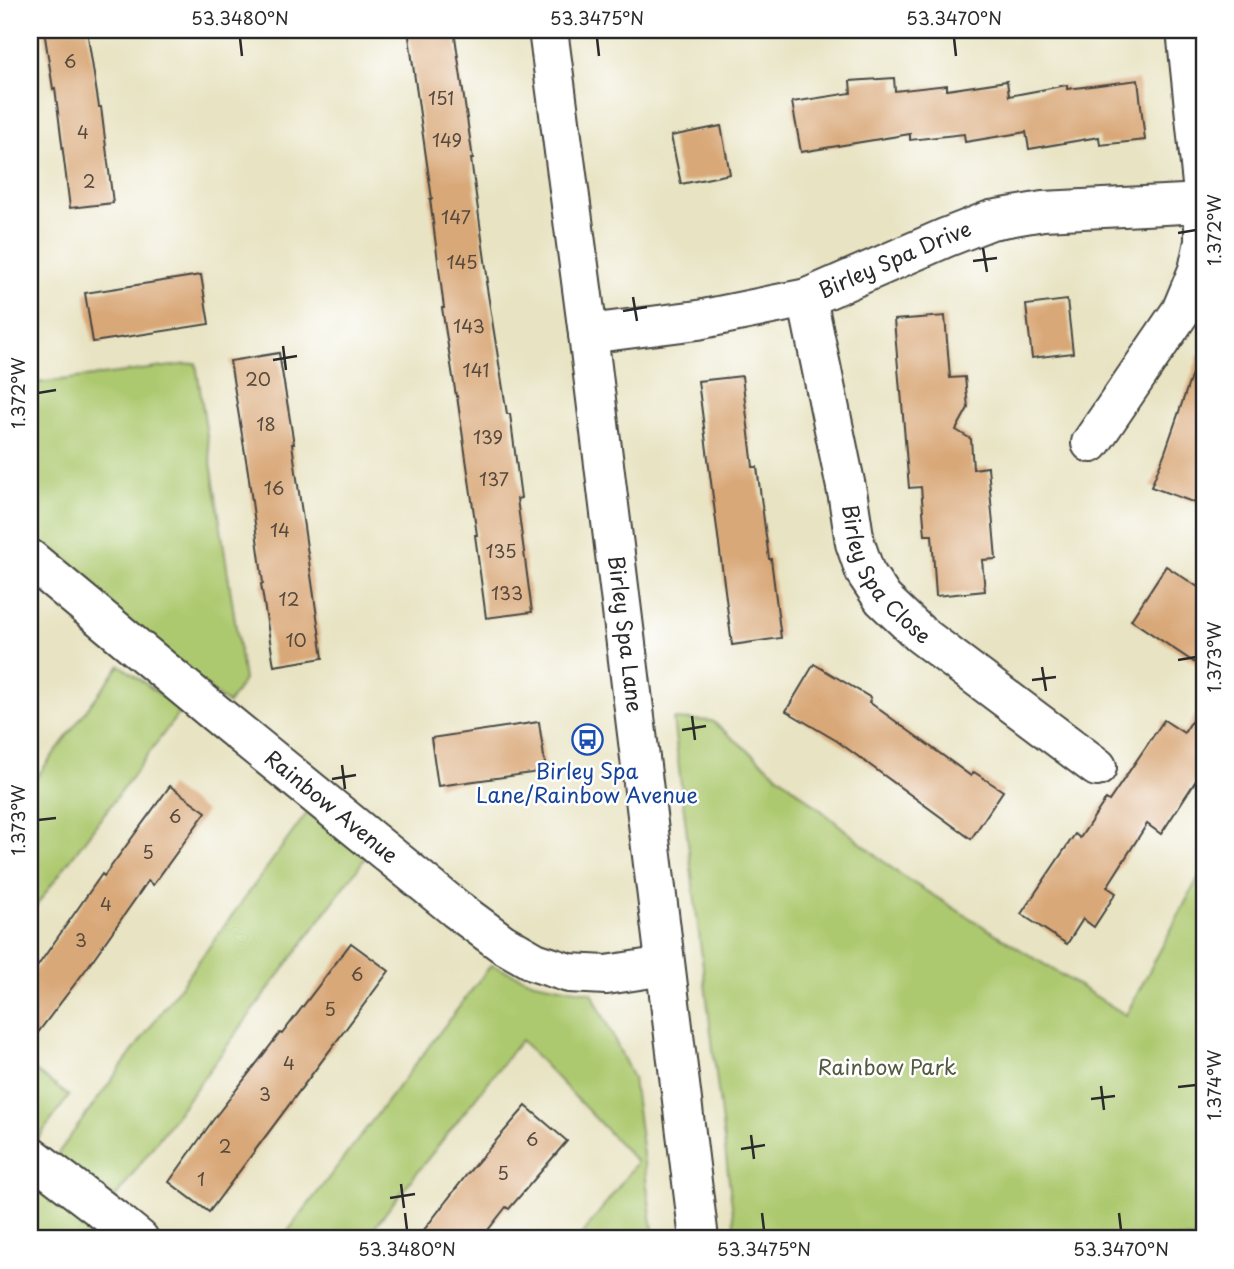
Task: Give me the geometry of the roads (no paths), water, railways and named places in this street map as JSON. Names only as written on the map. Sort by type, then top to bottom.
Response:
[{"type":"street","name":"Birley Spa Lane","points":[[548,30],[699,1239]]},
{"type":"street","points":[[1091,443],[1181,311],[1198,270],[1204,242],[1204,203],[1186,30]]},
{"type":"street","name":"Birley Spa Drive","points":[[588,334],[698,320],[807,298],[991,220],[1043,211],[1204,203]]},
{"type":"street","name":"Birley Spa Close","points":[[807,298],[855,543],[865,572],[883,599],[920,634],[1097,767]]},
{"type":"street","name":"Rainbow Avenue","points":[[30,559],[224,721],[456,909],[502,943],[535,962],[569,973],[606,975],[665,966]]},
{"type":"street","points":[[30,1155],[121,1233]]},
{"type":"place","name":"Birley Spa Lane/Rainbow Avenue","points":[[587,740]]},
{"type":"park label","name":"Rainbow Park","points":[[887,1068]]}]
